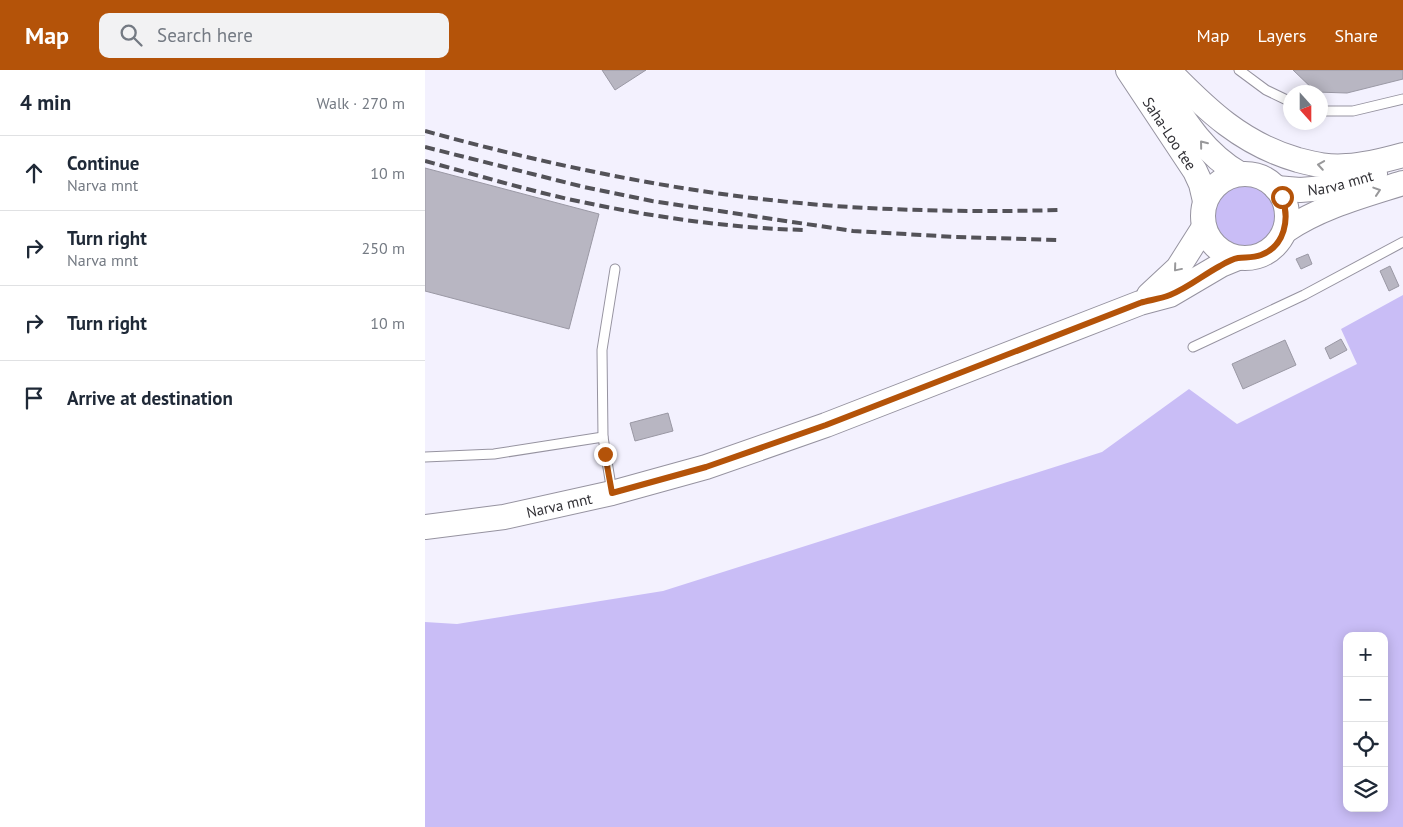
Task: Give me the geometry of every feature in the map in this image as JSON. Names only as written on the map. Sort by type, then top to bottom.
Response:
[{"type":"main road","name":"Saha-Loo tee","points":[[1128,70],[1195,171],[1201,184],[1205,201]]},
{"type":"main road","name":"Saha-Loo tee","points":[[1152,70],[1205,147],[1217,159],[1240,174]]},
{"type":"main road","points":[[1168,70],[1212,113],[1234,130],[1254,142],[1286,156],[1329,166],[1346,166],[1381,162],[1403,155]]},
{"type":"main road","name":"Narva mnt","points":[[1240,174],[1263,178],[1277,188],[1300,190],[1325,188],[1403,166]]},
{"type":"main road","points":[[1237,258],[1216,248],[1208,238],[1204,227],[1203,210],[1205,201],[1219,183],[1229,177],[1240,174]]},
{"type":"main road","name":"Narva mnt","points":[[425,527],[504,517],[612,493],[706,467],[826,425],[1140,303],[1170,295],[1221,265],[1237,258],[1250,258],[1262,255],[1272,248],[1285,231],[1311,216],[1328,208],[1403,183]]},
{"type":"main road","points":[[1277,188],[1286,207],[1285,231]]},
{"type":"main road","name":"Narva mnt","points":[[1140,303],[1178,268],[1204,227]]},
{"type":"lane","points":[[1239,70],[1266,90],[1283,98]]},
{"type":"lane","points":[[1328,111],[1353,111],[1403,99]]},
{"type":"lane","points":[[1193,347],[1304,295],[1403,242]]},
{"type":"lane","points":[[612,493],[603,436],[602,350],[615,269]]},
{"type":"lane","points":[[425,457],[494,454],[603,436]]},
{"type":"shaded area","points":[[1245,186],[1262,191],[1270,199],[1275,216],[1270,233],[1262,241],[1245,246],[1228,241],[1220,233],[1215,216],[1220,199],[1228,191]]},
{"type":"shaded area","points":[[1403,295],[1403,827],[425,827],[425,622],[457,624],[663,591],[1102,452],[1189,389],[1237,424],[1357,364],[1341,329]]},
{"type":"building","points":[[602,70],[646,70],[615,90]]},
{"type":"building","points":[[1293,70],[1403,70],[1403,79],[1347,93],[1328,92],[1328,85],[1309,85]]},
{"type":"building","points":[[425,168],[599,214],[569,329],[425,291]]},
{"type":"building","points":[[1308,254],[1312,264],[1301,269],[1296,259]]},
{"type":"building","points":[[1390,266],[1399,286],[1389,291],[1380,271]]},
{"type":"building","points":[[1341,339],[1347,350],[1330,359],[1325,348]]},
{"type":"building","points":[[1285,340],[1296,365],[1243,389],[1232,364]]},
{"type":"building","points":[[668,413],[673,431],[635,441],[630,423]]},
{"type":"railway","points":[[425,131],[529,158],[635,180],[742,197],[850,207],[954,211],[1058,210]]},
{"type":"railway","points":[[425,147],[584,187],[652,201],[853,231],[1059,240]]},
{"type":"railway","points":[[425,161],[550,195],[627,211],[716,224],[805,230]]},
{"type":"route","points":[[605,454],[612,493],[706,467],[826,425],[1140,303],[1170,295],[1221,265],[1237,258],[1250,258],[1262,255],[1272,248],[1285,231],[1287,217],[1282,197]]}]
